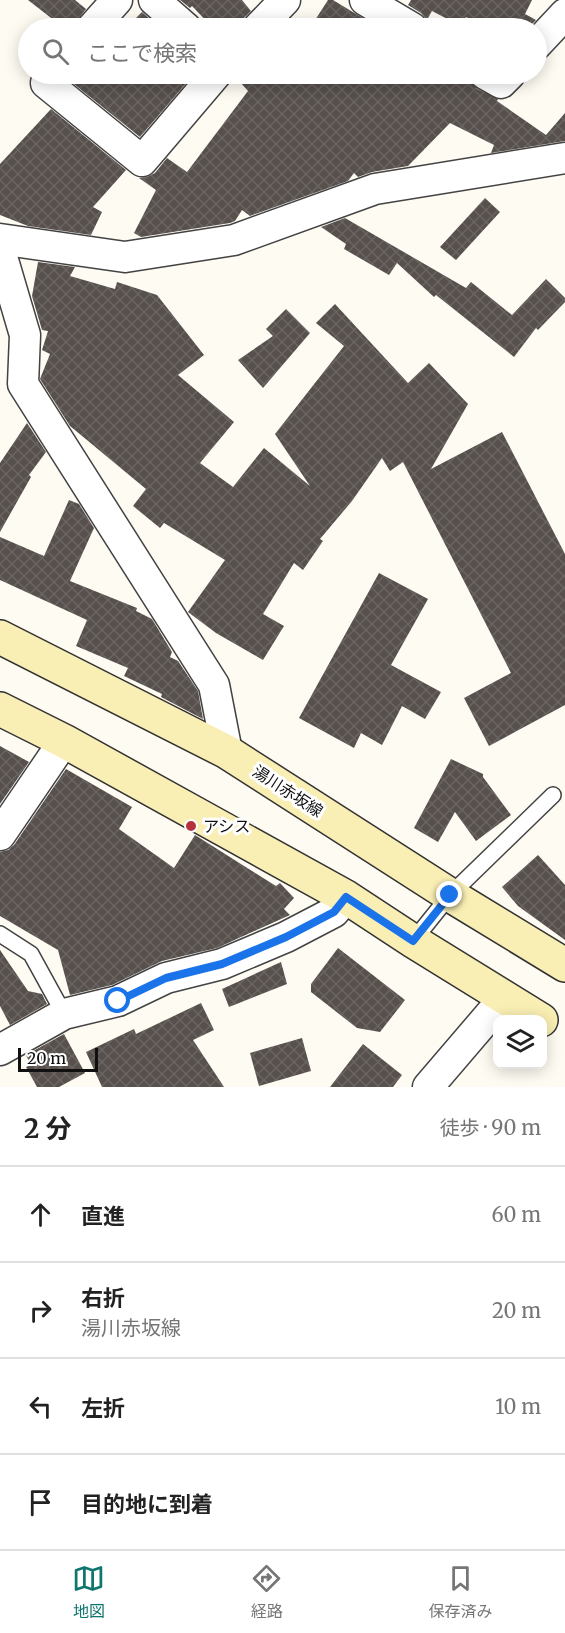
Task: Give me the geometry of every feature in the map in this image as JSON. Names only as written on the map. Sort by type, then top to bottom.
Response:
[{"type":"main road","name":"湯川赤坂線","points":[[0,637],[227,752],[450,895],[565,965]]},
{"type":"main road","points":[[0,709],[64,741],[346,897],[534,1015]]},
{"type":"main road","points":[[547,1023],[565,1035]]},
{"type":"street","points":[[101,18],[117,0]]},
{"type":"street","points":[[154,0],[175,18]]},
{"type":"street","points":[[268,18],[285,0]]},
{"type":"street","points":[[365,0],[395,18]]},
{"type":"street","points":[[547,34],[565,14]]},
{"type":"street","points":[[47,84],[142,161],[207,84]]},
{"type":"street","points":[[0,239],[125,257],[234,240],[375,189],[565,158]]},
{"type":"street","points":[[0,250],[25,335],[23,384],[214,685],[227,752]]},
{"type":"street","points":[[0,835],[64,741]]},
{"type":"street","points":[[0,1050],[64,1014],[118,1001],[166,978],[222,964],[286,937],[334,912],[346,897]]},
{"type":"street","points":[[428,1087],[505,997]]},
{"type":"lane","points":[[413,941],[450,895],[553,795]]},
{"type":"lane","points":[[0,934],[31,954],[64,1014]]},
{"type":"building","points":[[28,0],[75,0],[86,9],[79,18],[51,18]]},
{"type":"building","points":[[180,0],[242,0],[251,11],[244,18],[203,18],[192,6],[190,8]]},
{"type":"building","points":[[328,0],[333,0],[363,18],[316,18]]},
{"type":"building","points":[[411,0],[532,0],[525,14],[532,18],[446,18],[432,11],[428,18],[425,18],[408,5]]},
{"type":"building","points":[[142,12],[149,18],[136,18]]},
{"type":"building","points":[[74,84],[185,84],[140,137]]},
{"type":"building","points":[[242,84],[473,84],[477,89],[498,99],[497,101],[546,135],[565,113],[565,141],[491,153],[494,145],[450,123],[408,166],[372,172],[358,177],[354,173],[348,181],[250,216],[242,210],[235,221],[230,223],[141,237],[134,233],[156,190],[139,178],[155,173],[167,158],[187,172],[248,91]]},
{"type":"building","points":[[51,109],[126,170],[93,207],[102,212],[91,235],[28,226],[0,215],[0,164]]},
{"type":"building","points":[[485,198],[500,212],[456,260],[440,247]]},
{"type":"building","points":[[345,218],[466,288],[471,282],[512,315],[546,279],[565,298],[565,302],[538,330],[536,328],[514,357],[436,295],[434,297],[397,263],[389,275],[344,249],[346,244],[321,227]]},
{"type":"building","points":[[38,262],[75,267],[70,276],[115,289],[117,282],[157,295],[204,355],[178,375],[234,422],[200,463],[233,487],[264,448],[310,486],[275,434],[344,346],[316,323],[335,304],[408,383],[429,363],[468,404],[431,469],[502,432],[565,554],[565,705],[489,746],[464,698],[511,673],[403,462],[390,471],[382,458],[352,501],[320,539],[323,541],[303,570],[294,563],[263,614],[284,626],[263,660],[216,633],[188,612],[225,560],[164,523],[160,528],[133,506],[146,489],[70,426],[40,379],[50,354],[42,350],[48,331],[42,330],[32,296]]},
{"type":"building","points":[[286,309],[310,333],[263,388],[238,360],[273,336],[266,329]]},
{"type":"building","points":[[27,423],[46,452],[29,475],[31,477],[0,532],[0,463]]},
{"type":"building","points":[[69,500],[79,504],[94,528],[70,581],[137,608],[136,611],[152,619],[172,652],[170,657],[178,661],[198,691],[203,719],[161,697],[162,694],[124,676],[128,668],[76,646],[87,620],[0,580],[0,537],[44,556]]},
{"type":"building","points":[[379,573],[428,599],[391,665],[441,692],[425,719],[402,706],[382,745],[361,733],[354,748],[299,718]]},
{"type":"building","points":[[0,746],[29,762],[0,804]]},
{"type":"building","points":[[451,759],[483,774],[511,815],[476,841],[455,812],[438,842],[414,828]]},
{"type":"building","points":[[66,769],[132,807],[119,829],[174,868],[195,835],[276,886],[280,883],[294,898],[284,909],[290,915],[217,948],[162,961],[112,985],[70,995],[58,950],[0,916],[0,852],[14,845]]},
{"type":"building","points":[[538,855],[565,885],[565,940],[518,906],[502,887]]},
{"type":"building","points":[[338,948],[405,1000],[380,1032],[357,1028],[311,992],[311,984]]},
{"type":"building","points":[[0,950],[28,991],[42,994],[47,1004],[10,1025],[0,1006]]},
{"type":"building","points":[[281,962],[287,984],[229,1007],[222,989]]},
{"type":"building","points":[[201,1003],[214,1030],[193,1040],[224,1087],[102,1087],[86,1052],[134,1029],[136,1034]]},
{"type":"building","points":[[64,1034],[85,1073],[59,1087],[37,1087],[26,1067],[31,1065],[26,1055]]},
{"type":"building","points":[[302,1038],[311,1071],[259,1086],[250,1053]]},
{"type":"building","points":[[363,1044],[402,1075],[393,1087],[330,1087]]},
{"type":"place","name":"アシス","points":[[191,826]]},
{"type":"route","points":[[118,1001],[166,978],[222,964],[286,937],[334,912],[346,897],[413,941],[450,895]]}]
